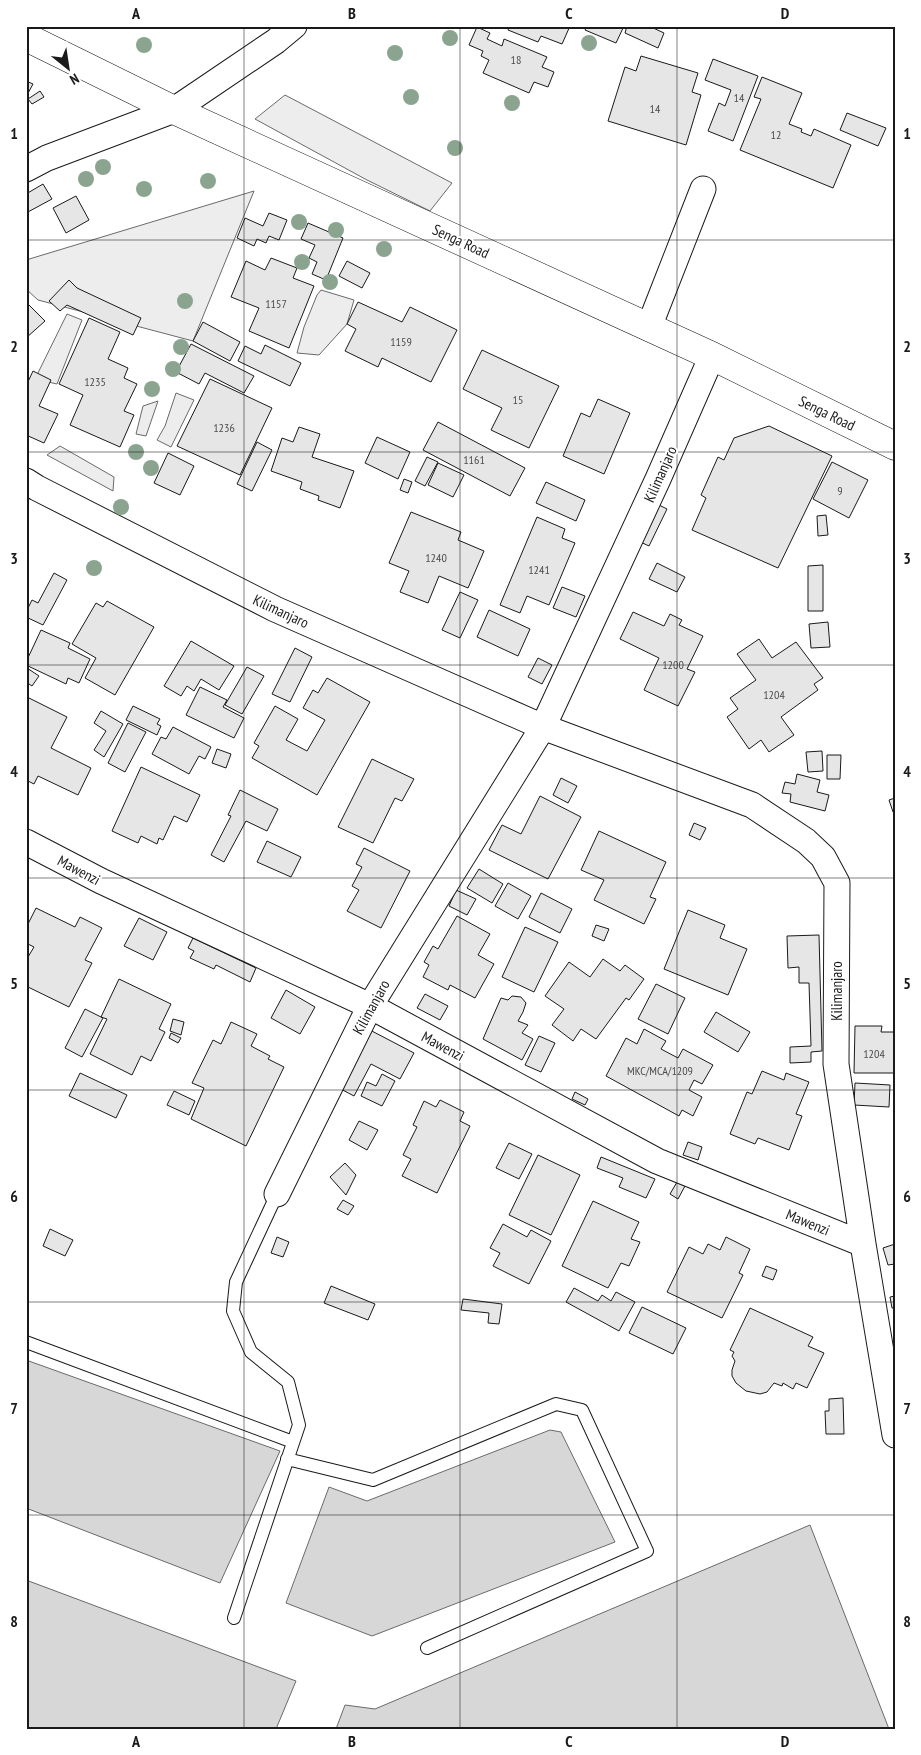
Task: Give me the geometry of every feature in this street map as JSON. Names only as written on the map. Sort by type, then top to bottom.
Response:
[{"type":"street","points":[[26,169],[47,158],[174,110],[276,42],[294,26]]},
{"type":"street","name":"Senga Road","points":[[26,37],[174,110],[712,356],[895,446]]},
{"type":"street","points":[[649,327],[703,189]]},
{"type":"street","name":"Kilimanjaro","points":[[277,1194],[370,1006],[543,727],[658,479],[712,356]]},
{"type":"street","name":"Kilimanjaro","points":[[30,492],[275,609],[543,727],[752,806],[806,841],[823,857],[837,883],[836,1064],[863,1244],[895,1434]]},
{"type":"street","name":"Mawenzi","points":[[26,842],[101,881],[370,1006],[657,1161],[863,1244]]},
{"type":"lane","points":[[234,1618],[299,1425],[288,1382],[251,1352],[233,1311],[236,1282],[277,1194]]},
{"type":"lane","points":[[26,1342],[293,1442]]},
{"type":"lane","points":[[287,1459],[373,1480],[556,1404],[582,1410],[647,1551],[427,1648]]},
{"type":"shaded area","points":[[285,95],[452,183],[430,211],[367,180],[255,119]]},
{"type":"shaded area","points":[[254,191],[193,341],[38,300],[26,289],[26,260]]},
{"type":"shaded area","points":[[321,290],[354,300],[347,324],[319,355],[297,353],[304,327],[317,295]]},
{"type":"shaded area","points":[[67,314],[82,320],[57,384],[35,379]]},
{"type":"shaded area","points":[[176,393],[194,400],[171,447],[157,440],[165,426]]},
{"type":"shaded area","points":[[158,401],[146,436],[136,434],[143,406]]},
{"type":"shaded area","points":[[60,446],[114,477],[113,491],[47,455]]},
{"type":"shaded area","points":[[26,1360],[280,1451],[220,1583],[26,1508]]},
{"type":"shaded area","points":[[550,1430],[561,1432],[615,1542],[372,1636],[286,1603],[329,1487],[367,1501]]},
{"type":"shaded area","points":[[810,1525],[889,1729],[336,1729],[345,1705],[375,1709]]},
{"type":"shaded area","points":[[26,1580],[296,1681],[276,1729],[26,1729]]},
{"type":"building","points":[[509,26],[570,26],[562,44],[541,36],[538,42],[508,30]]},
{"type":"building","points":[[587,26],[624,26],[616,43],[585,30]]},
{"type":"building","points":[[627,26],[649,26],[664,33],[658,48],[625,33]]},
{"type":"building","points":[[477,27],[490,33],[487,39],[502,46],[504,39],[547,57],[542,67],[554,72],[548,87],[534,82],[529,93],[483,73],[489,60],[481,56],[483,51],[469,45]]},
{"type":"building","points":[[641,56],[698,73],[692,92],[701,95],[686,145],[608,121],[625,67],[636,71]]},
{"type":"building","points":[[713,59],[758,76],[733,141],[708,131],[719,103],[725,106],[731,90],[705,80]]},
{"type":"building","points":[[762,77],[802,93],[789,124],[802,129],[801,132],[811,136],[814,129],[851,145],[833,188],[740,150],[761,99],[754,97]]},
{"type":"building","points":[[26,81],[33,84],[26,97]]},
{"type":"building","points":[[40,91],[44,97],[32,104],[28,99]]},
{"type":"building","points":[[847,113],[886,128],[878,146],[840,130]]},
{"type":"building","points":[[43,184],[52,199],[26,213],[26,194]]},
{"type":"building","points":[[76,196],[89,220],[66,233],[53,208]]},
{"type":"building","points":[[269,213],[287,220],[279,240],[269,236],[266,243],[257,239],[254,246],[237,238],[245,218],[263,226]]},
{"type":"building","points":[[308,223],[343,238],[326,280],[312,274],[317,262],[309,258],[315,245],[301,239]]},
{"type":"building","points":[[271,258],[297,268],[293,278],[314,286],[289,348],[249,331],[259,308],[231,297],[246,261],[265,270]]},
{"type":"building","points":[[347,261],[370,273],[362,288],[339,276]]},
{"type":"building","points":[[69,280],[77,288],[141,318],[133,335],[67,305],[60,311],[49,301]]},
{"type":"building","points":[[26,302],[45,321],[26,338]]},
{"type":"building","points":[[358,302],[402,322],[410,307],[457,330],[431,382],[382,358],[378,367],[345,351],[356,329],[347,324]]},
{"type":"building","points":[[89,318],[120,332],[108,359],[128,368],[124,378],[137,384],[124,411],[134,415],[120,447],[70,425],[83,395],[59,384]]},
{"type":"building","points":[[203,322],[240,342],[230,361],[193,341]]},
{"type":"building","points":[[191,344],[254,376],[244,393],[205,373],[199,384],[176,372]]},
{"type":"building","points":[[265,345],[301,363],[290,386],[238,361],[245,346],[261,354]]},
{"type":"building","points":[[482,350],[559,386],[529,448],[491,430],[502,408],[463,389]]},
{"type":"building","points":[[33,371],[51,380],[39,406],[58,414],[44,443],[26,435],[26,386]]},
{"type":"building","points":[[210,379],[272,408],[240,475],[177,446]]},
{"type":"building","points":[[598,399],[630,413],[604,474],[563,456],[581,413],[590,417]]},
{"type":"building","points":[[438,422],[525,468],[510,496],[423,450]]},
{"type":"building","points":[[769,426],[832,456],[778,568],[692,530],[706,498],[701,495],[718,457],[724,460],[734,438]]},
{"type":"building","points":[[299,427],[320,434],[312,457],[354,471],[340,508],[318,500],[319,496],[300,489],[302,482],[271,471],[282,438],[293,442]]},
{"type":"building","points":[[377,437],[410,452],[398,479],[365,463]]},
{"type":"building","points":[[257,442],[272,450],[252,491],[237,484]]},
{"type":"building","points":[[168,453],[194,466],[180,495],[154,483]]},
{"type":"building","points":[[427,457],[438,462],[425,486],[415,481]]},
{"type":"building","points":[[832,462],[868,480],[849,518],[813,499]]},
{"type":"building","points":[[438,463],[464,475],[453,497],[428,485]]},
{"type":"building","points":[[404,479],[412,482],[408,493],[400,490]]},
{"type":"building","points":[[546,482],[585,500],[576,521],[536,503]]},
{"type":"building","points":[[653,502],[667,509],[649,546],[634,539]]},
{"type":"building","points":[[411,512],[461,532],[458,540],[484,551],[468,588],[439,576],[428,603],[400,592],[409,571],[389,563]]},
{"type":"building","points":[[826,515],[828,535],[818,536],[817,516]]},
{"type":"building","points":[[537,517],[565,529],[562,538],[575,543],[549,605],[527,596],[520,613],[500,605]]},
{"type":"building","points":[[657,563],[685,577],[677,592],[649,579]]},
{"type":"building","points":[[823,565],[823,611],[808,611],[808,566]]},
{"type":"building","points":[[54,573],[67,580],[43,625],[26,617],[26,612],[32,600],[38,603]]},
{"type":"building","points":[[562,587],[585,596],[576,617],[553,608]]},
{"type":"building","points":[[460,592],[478,600],[460,638],[442,630]]},
{"type":"building","points":[[107,601],[154,627],[115,695],[85,678],[96,658],[72,644],[96,603],[103,607]]},
{"type":"building","points":[[489,610],[530,629],[518,656],[477,637]]},
{"type":"building","points":[[633,612],[664,626],[670,614],[682,620],[679,625],[703,636],[687,669],[695,672],[678,706],[644,690],[659,658],[620,639]]},
{"type":"building","points":[[828,622],[830,647],[811,648],[809,624]]},
{"type":"building","points":[[41,630],[70,643],[68,648],[90,659],[79,683],[68,678],[66,684],[26,665]]},
{"type":"building","points":[[759,639],[772,658],[796,642],[823,678],[814,684],[818,690],[781,717],[794,735],[769,752],[761,740],[749,749],[727,717],[738,709],[730,698],[756,680],[737,654]]},
{"type":"building","points":[[191,641],[234,666],[219,690],[201,679],[194,691],[187,686],[181,696],[164,686]]},
{"type":"building","points":[[295,648],[312,657],[290,702],[272,694]]},
{"type":"building","points":[[538,658],[552,665],[542,684],[528,677]]},
{"type":"building","points":[[247,667],[264,676],[242,714],[225,705]]},
{"type":"building","points":[[27,668],[39,676],[32,686],[26,682]]},
{"type":"building","points":[[327,678],[370,702],[317,795],[252,758],[259,746],[254,743],[275,706],[298,719],[286,740],[307,751],[325,720],[303,708],[313,690],[318,693]]},
{"type":"building","points":[[200,687],[227,700],[223,707],[244,718],[234,738],[186,715]]},
{"type":"building","points":[[29,698],[67,717],[51,748],[91,768],[78,795],[38,776],[34,784],[26,780],[26,704]]},
{"type":"building","points":[[133,706],[160,719],[157,724],[161,726],[157,735],[126,720]]},
{"type":"building","points":[[101,711],[123,724],[104,757],[94,750],[106,731],[94,723]]},
{"type":"building","points":[[128,723],[146,732],[125,772],[108,763]]},
{"type":"building","points":[[173,727],[211,747],[205,759],[199,756],[189,774],[152,754],[161,737],[166,739]]},
{"type":"building","points":[[217,749],[231,754],[226,768],[212,763]]},
{"type":"building","points":[[822,751],[823,771],[808,772],[806,752]]},
{"type":"building","points":[[827,755],[841,755],[840,779],[827,779]]},
{"type":"building","points":[[372,759],[414,779],[402,801],[395,798],[373,843],[338,827]]},
{"type":"building","points":[[141,767],[200,795],[187,822],[174,816],[163,840],[159,838],[157,844],[141,836],[138,843],[112,831]]},
{"type":"building","points":[[797,774],[820,780],[817,792],[829,795],[825,811],[790,802],[791,794],[782,793],[785,782],[795,784]]},
{"type":"building","points":[[561,778],[577,786],[568,803],[553,795]]},
{"type":"building","points":[[240,790],[278,809],[267,831],[246,821],[224,862],[211,855],[231,816],[228,815]]},
{"type":"building","points":[[540,796],[581,817],[548,879],[489,850],[502,825],[521,834]]},
{"type":"building","points":[[895,798],[895,812],[893,812],[889,800]]},
{"type":"building","points":[[694,823],[706,828],[700,840],[689,835]]},
{"type":"building","points":[[599,831],[666,862],[650,897],[656,899],[644,924],[594,900],[604,880],[581,870]]},
{"type":"building","points":[[267,841],[301,857],[291,877],[257,862]]},
{"type":"building","points":[[364,848],[410,871],[381,928],[347,911],[359,890],[352,886],[362,867],[356,864]]},
{"type":"building","points":[[479,869],[503,884],[492,903],[467,888]]},
{"type":"building","points":[[508,883],[531,896],[518,919],[495,906]]},
{"type":"building","points":[[456,890],[476,899],[467,915],[449,906]]},
{"type":"building","points":[[541,893],[572,909],[560,933],[529,917]]},
{"type":"building","points":[[36,908],[75,927],[80,917],[102,928],[85,960],[92,963],[69,1007],[26,986],[26,956],[28,957],[34,947],[26,943],[26,928]]},
{"type":"building","points":[[688,910],[725,925],[720,938],[747,949],[728,995],[664,969]]},
{"type":"building","points":[[457,916],[490,934],[478,955],[494,964],[475,998],[450,985],[448,990],[423,977],[429,965],[424,962],[433,946],[438,949]]},
{"type":"building","points":[[139,918],[167,932],[153,960],[124,946]]},
{"type":"building","points":[[596,925],[609,929],[604,941],[592,936]]},
{"type":"building","points":[[525,927],[558,942],[534,992],[502,977]]},
{"type":"building","points":[[819,935],[822,1051],[811,1052],[811,1062],[790,1063],[790,1047],[811,1046],[809,983],[799,983],[799,967],[788,968],[787,936]]},
{"type":"building","points":[[193,938],[256,968],[250,982],[216,965],[214,969],[190,958],[194,951],[188,948]]},
{"type":"building","points":[[603,959],[620,971],[625,965],[644,979],[629,1000],[626,998],[596,1039],[581,1029],[573,1041],[552,1025],[564,1009],[545,996],[569,962],[590,977]]},
{"type":"building","points":[[119,979],[171,1004],[159,1029],[165,1032],[151,1061],[141,1056],[132,1075],[90,1054],[107,1019],[101,1017]]},
{"type":"building","points":[[656,984],[685,998],[668,1034],[638,1019]]},
{"type":"building","points":[[286,990],[315,1007],[300,1034],[271,1018]]},
{"type":"building","points":[[425,994],[448,1006],[440,1020],[417,1008]]},
{"type":"building","points":[[512,996],[521,997],[526,1003],[518,1021],[528,1025],[522,1033],[533,1039],[522,1060],[483,1039],[501,998],[508,1000]]},
{"type":"building","points":[[85,1009],[103,1018],[82,1057],[65,1048]]},
{"type":"building","points":[[716,1012],[750,1032],[738,1052],[704,1032]]},
{"type":"building","points":[[173,1019],[184,1022],[181,1035],[170,1031]]},
{"type":"building","points":[[231,1022],[257,1034],[251,1046],[270,1056],[268,1059],[284,1067],[246,1146],[191,1119],[204,1088],[192,1083],[213,1040],[221,1044]]},
{"type":"building","points":[[855,1026],[882,1026],[881,1032],[895,1032],[895,1073],[854,1073]]},
{"type":"building","points":[[368,1029],[414,1053],[400,1079],[371,1064],[354,1096],[337,1087]]},
{"type":"building","points":[[644,1029],[666,1041],[661,1049],[678,1058],[683,1049],[713,1065],[702,1084],[694,1080],[689,1090],[702,1097],[693,1116],[682,1110],[679,1116],[606,1076],[626,1038],[637,1044]]},
{"type":"building","points":[[171,1033],[181,1038],[178,1043],[169,1038]]},
{"type":"building","points":[[539,1036],[555,1043],[541,1072],[525,1065]]},
{"type":"building","points":[[762,1071],[784,1080],[786,1073],[809,1082],[796,1114],[802,1116],[789,1150],[758,1138],[755,1144],[730,1134],[747,1092],[752,1094]]},
{"type":"building","points":[[80,1073],[127,1095],[116,1118],[69,1096]]},
{"type":"building","points":[[382,1074],[395,1081],[382,1106],[361,1096],[367,1082],[376,1086]]},
{"type":"building","points":[[855,1083],[890,1085],[889,1107],[854,1105]]},
{"type":"building","points":[[174,1091],[195,1101],[189,1115],[167,1105]]},
{"type":"building","points":[[575,1092],[588,1099],[585,1105],[572,1099]]},
{"type":"building","points":[[440,1100],[464,1112],[460,1121],[470,1126],[437,1193],[402,1176],[411,1159],[403,1155],[417,1127],[413,1125],[424,1101],[436,1107]]},
{"type":"building","points":[[359,1121],[378,1130],[367,1150],[349,1140]]},
{"type":"building","points":[[688,1142],[702,1147],[698,1160],[683,1155]]},
{"type":"building","points":[[509,1143],[532,1154],[519,1179],[496,1168]]},
{"type":"building","points":[[538,1155],[580,1175],[551,1235],[509,1215]]},
{"type":"building","points":[[601,1157],[655,1179],[646,1198],[619,1187],[623,1178],[597,1168]]},
{"type":"building","points":[[345,1163],[356,1175],[346,1195],[330,1177]]},
{"type":"building","points":[[677,1182],[685,1186],[678,1199],[670,1194]]},
{"type":"building","points":[[343,1200],[354,1206],[348,1215],[337,1209]]},
{"type":"building","points":[[593,1201],[639,1222],[631,1239],[640,1242],[629,1266],[621,1263],[608,1288],[562,1266]]},
{"type":"building","points":[[503,1224],[527,1237],[531,1230],[551,1241],[529,1284],[493,1266],[500,1253],[490,1248]]},
{"type":"building","points":[[50,1229],[73,1240],[65,1256],[43,1246]]},
{"type":"building","points":[[277,1237],[289,1242],[283,1257],[271,1253]]},
{"type":"building","points":[[726,1237],[750,1249],[739,1273],[743,1275],[722,1318],[667,1292],[689,1247],[703,1254],[708,1244],[720,1250]]},
{"type":"building","points":[[895,1244],[895,1264],[888,1265],[883,1248]]},
{"type":"building","points":[[766,1266],[777,1270],[773,1280],[762,1276]]},
{"type":"building","points":[[331,1286],[375,1304],[368,1320],[324,1303]]},
{"type":"building","points":[[574,1288],[598,1301],[602,1295],[611,1301],[616,1292],[635,1302],[619,1331],[566,1302]]},
{"type":"building","points":[[895,1296],[895,1308],[892,1308],[890,1297]]},
{"type":"building","points":[[463,1299],[502,1304],[499,1324],[488,1323],[489,1313],[461,1310]]},
{"type":"building","points":[[642,1307],[686,1328],[673,1354],[629,1333]]},
{"type":"building","points":[[750,1308],[813,1337],[808,1346],[824,1353],[807,1388],[796,1383],[793,1389],[783,1383],[782,1386],[774,1383],[767,1392],[760,1394],[746,1391],[736,1383],[732,1376],[735,1361],[732,1356],[734,1352],[730,1350]]},
{"type":"building","points":[[843,1398],[844,1434],[826,1434],[825,1411],[829,1411],[829,1399]]}]
